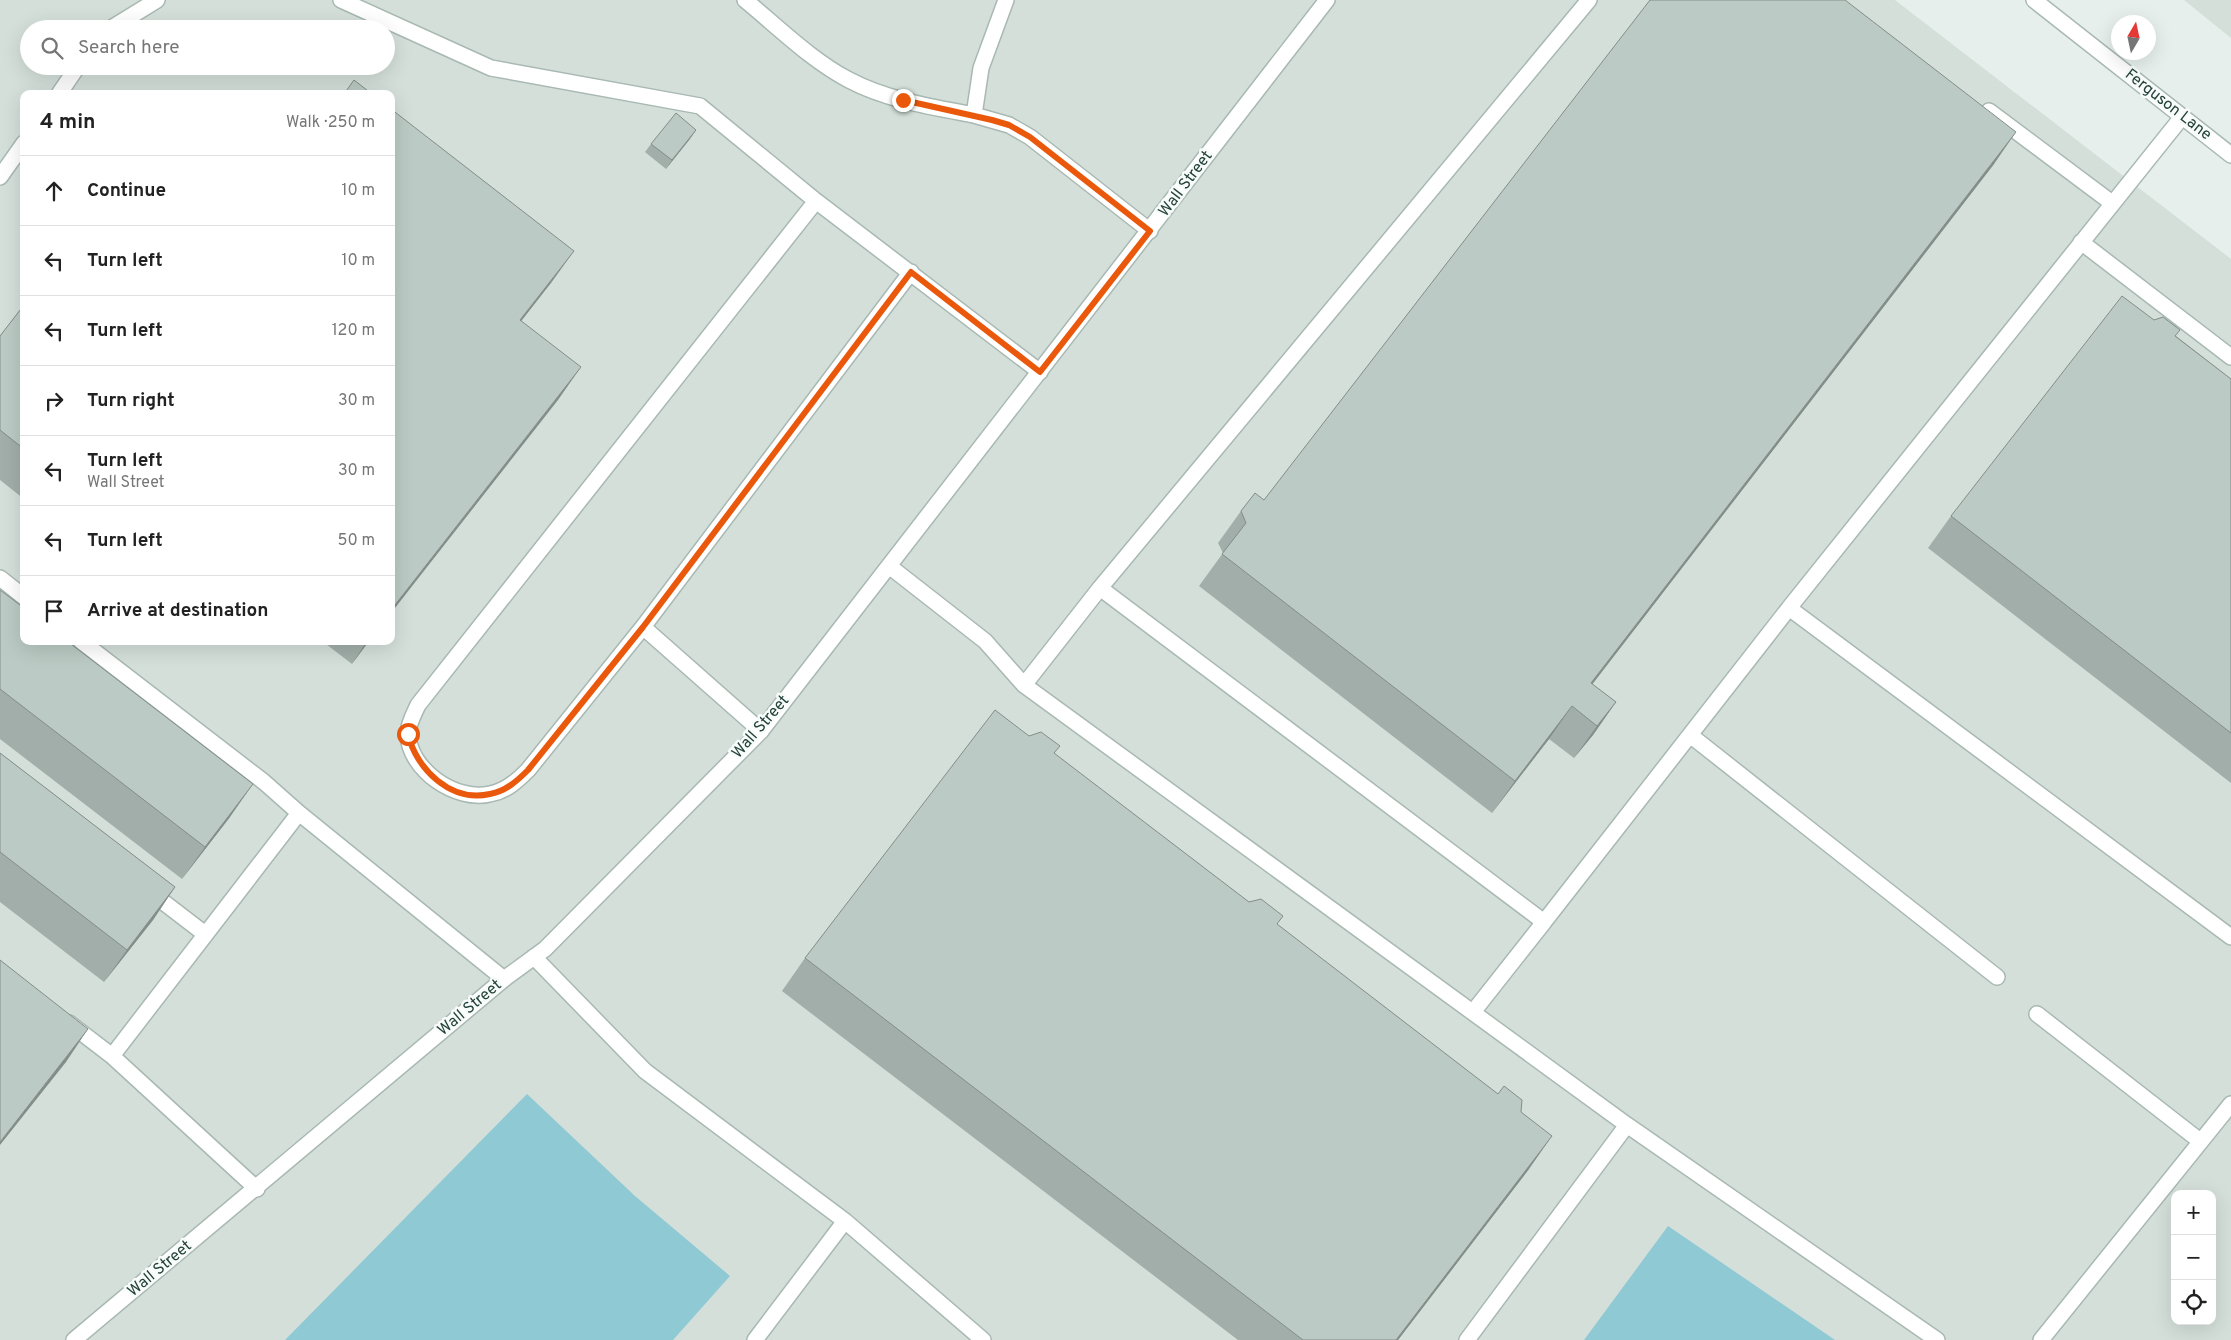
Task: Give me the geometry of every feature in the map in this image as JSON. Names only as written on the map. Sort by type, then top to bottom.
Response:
[{"type":"street","points":[[125,20],[157,0]]},
{"type":"street","points":[[341,0],[385,20]]},
{"type":"street","points":[[745,0],[824,64],[849,80],[875,92],[903,100],[974,115],[1009,125],[1030,137],[1150,231]]},
{"type":"street","points":[[974,115],[981,68],[1006,0]]},
{"type":"street","name":"Wall Street","points":[[74,1340],[257,1189],[504,980],[545,949],[762,731],[888,566],[1150,231],[1326,0]]},
{"type":"street","points":[[1024,685],[1100,588],[1588,0]]},
{"type":"street","name":"Ferguson Lane","points":[[2034,0],[2231,155]]},
{"type":"street","points":[[395,24],[491,68],[700,106],[816,201],[1040,372]]},
{"type":"street","points":[[62,90],[72,75]]},
{"type":"street","points":[[1976,102],[2112,203]]},
{"type":"street","points":[[1473,1012],[1789,608],[2182,117]]},
{"type":"street","points":[[0,177],[20,149]]},
{"type":"street","points":[[816,201],[418,705],[411,719],[408,734],[411,749],[420,764],[433,778],[449,788],[469,795],[489,795],[509,787],[528,770],[643,627],[911,272]]},
{"type":"street","points":[[2081,242],[2231,357]]},
{"type":"street","points":[[888,566],[985,642],[1024,685],[1627,1125],[1937,1340]]},
{"type":"street","points":[[0,578],[20,594]]},
{"type":"street","points":[[1100,588],[1544,922]]},
{"type":"street","points":[[1789,608],[2231,937]]},
{"type":"street","points":[[643,627],[762,731]]},
{"type":"street","points":[[87,645],[264,782],[299,813],[504,980]]},
{"type":"street","points":[[1690,735],[1997,977]]},
{"type":"street","points":[[112,1056],[299,813]]},
{"type":"street","points":[[134,879],[205,934]]},
{"type":"street","points":[[534,957],[645,1071],[844,1221],[983,1340]]},
{"type":"street","points":[[2037,1014],[2200,1141]]},
{"type":"street","points":[[60,1016],[112,1056],[257,1189]]},
{"type":"street","points":[[2041,1340],[2231,1104]]},
{"type":"street","points":[[1467,1340],[1627,1125]]},
{"type":"street","points":[[755,1340],[844,1221]]},
{"type":"shaded area","points":[[0,0],[1895,0],[2231,259],[2231,1340],[0,1340]]},
{"type":"shaded area","points":[[2184,0],[2231,0],[2231,38]]},
{"type":"water","points":[[527,1094],[635,1196],[730,1276],[673,1340],[285,1340]]},
{"type":"water","points":[[1668,1226],[1835,1340],[1584,1340]]},
{"type":"building","points":[[1650,0],[1845,0],[2016,132],[1591,683],[1616,702],[1597,726],[1572,706],[1515,781],[1222,554],[1246,523],[1241,511],[1255,493],[1264,500]]},
{"type":"building","points":[[354,80],[367,90],[347,90]]},
{"type":"building","points":[[395,112],[574,251],[520,320],[581,367],[395,605]]},
{"type":"building","points":[[676,113],[696,130],[672,160],[651,144]]},
{"type":"building","points":[[2122,296],[2154,320],[2163,317],[2180,330],[2175,336],[2231,379],[2231,733],[1951,516]]},
{"type":"building","points":[[20,310],[20,446],[0,430],[0,336]]},
{"type":"building","points":[[0,590],[20,605],[20,645],[72,645],[253,784],[205,847],[0,689]]},
{"type":"building","points":[[995,710],[1029,736],[1041,732],[1060,746],[1054,753],[1249,902],[1261,899],[1283,916],[1277,924],[1498,1094],[1504,1086],[1522,1100],[1521,1112],[1552,1136],[1396,1340],[1303,1340],[805,958]]},
{"type":"building","points":[[0,753],[175,887],[127,950],[0,852]]},
{"type":"building","points":[[0,960],[88,1029],[0,1142]]},
{"type":"route","points":[[408,734],[411,749],[420,764],[433,778],[449,788],[469,795],[489,795],[509,787],[528,770],[643,627],[911,272],[1040,372],[1150,231],[1030,137],[1009,125],[974,115],[903,100]]}]
